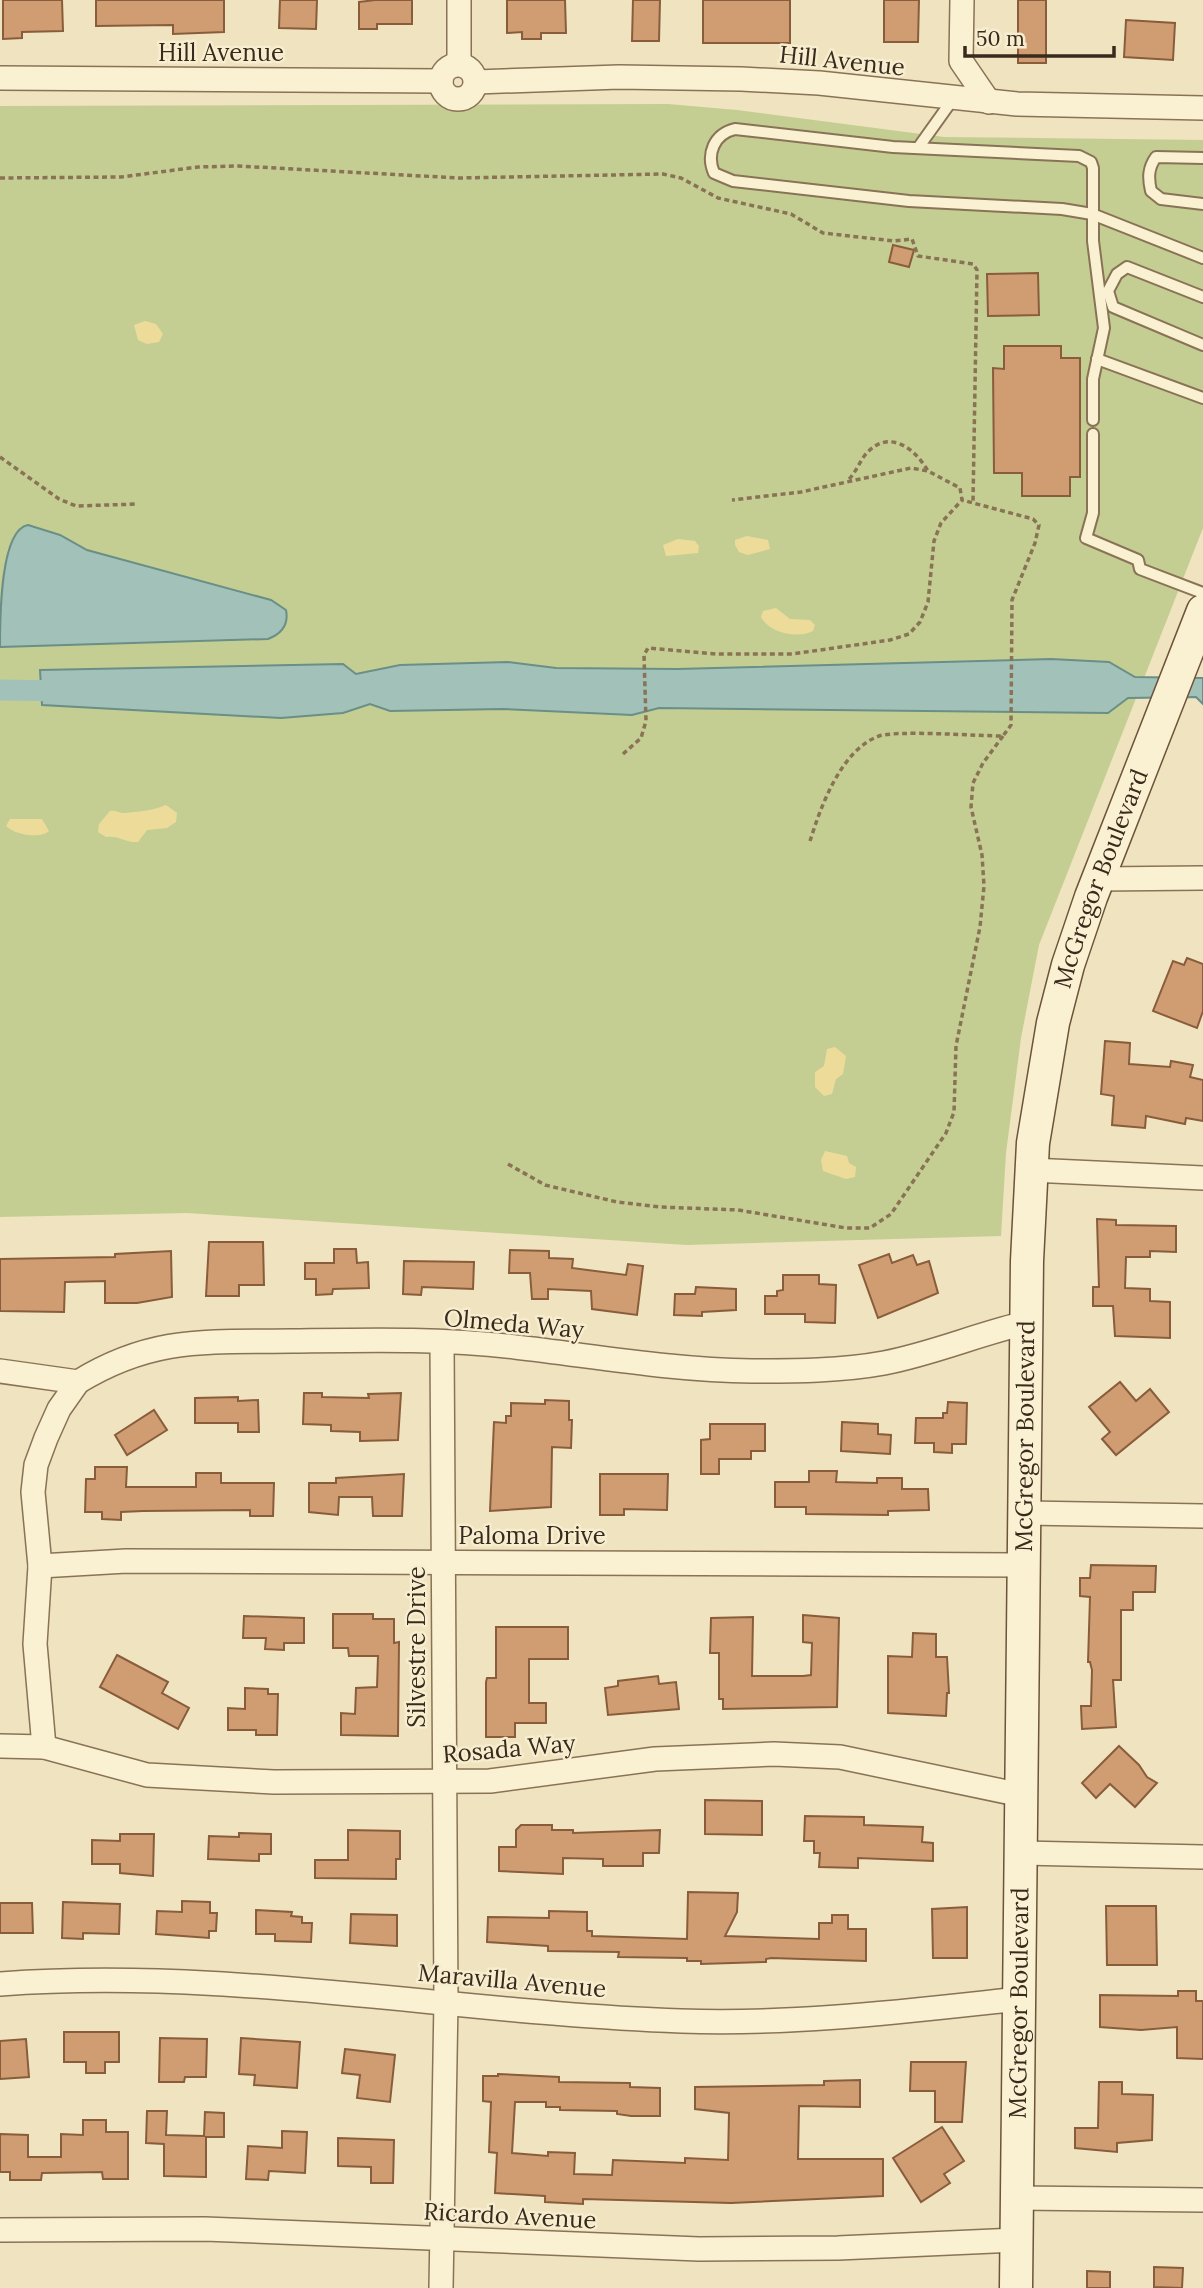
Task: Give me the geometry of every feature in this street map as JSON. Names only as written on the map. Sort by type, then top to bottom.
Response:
[{"type":"main road","name":"McGregor Boulevard","points":[[1016,2288],[1031,1170],[1053,1023],[1068,965],[1098,878],[1203,611]]},
{"type":"street","points":[[459,0],[459,64]]},
{"type":"street","points":[[962,0],[961,61],[989,102]]},
{"type":"street","points":[[459,64],[471,70],[476,82],[470,94],[458,99],[446,93],[441,81],[446,69],[459,64]]},
{"type":"street","name":"Hill Avenue","points":[[0,78],[441,81]]},
{"type":"street","name":"Hill Avenue","points":[[476,82],[619,78],[741,79],[819,83],[989,102],[1203,108]]},
{"type":"street","points":[[1098,878],[1203,878]]},
{"type":"street","points":[[1031,1170],[1203,1178]]},
{"type":"street","name":"Olmeda Way","points":[[78,1382],[106,1365],[139,1351],[180,1343],[375,1340],[513,1346],[646,1365],[751,1371],[834,1369],[885,1363],[981,1333],[1027,1323]]},
{"type":"street","name":"Silvestre Drive","points":[[441,2288],[446,2001],[442,1343]]},
{"type":"street","points":[[0,1371],[78,1382],[59,1409],[36,1465],[33,1492],[40,1566],[35,1644],[44,1747]]},
{"type":"street","points":[[1026,1513],[1203,1516]]},
{"type":"street","name":"Paloma Drive","points":[[40,1566],[126,1561],[1025,1565]]},
{"type":"street","name":"Rosada Way","points":[[0,1746],[44,1747],[147,1775],[274,1782],[443,1783],[517,1778],[655,1759],[774,1754],[840,1757],[1021,1795]]},
{"type":"street","points":[[1022,1853],[1203,1857]]},
{"type":"street","name":"Maravilla Avenue","points":[[0,1984],[178,1982],[300,1987],[582,2015],[682,2021],[760,2021],[876,2014],[1019,1999]]},
{"type":"street","points":[[1018,2198],[1203,2200]]},
{"type":"street","name":"Ricardo Avenue","points":[[0,2230],[205,2228],[699,2249],[851,2248],[1016,2240]]},
{"type":"lane","points":[[918,148],[953,99]]},
{"type":"lane","points":[[1093,420],[1093,379],[1104,328],[1092,214],[1093,168],[1086,158],[857,143],[735,129],[725,131],[712,146],[710,156],[715,173],[733,181],[849,194],[1062,209],[1092,214],[1203,258]]},
{"type":"lane","points":[[1203,158],[1156,157],[1150,165],[1149,180],[1151,191],[1161,199],[1203,204]]},
{"type":"lane","points":[[1203,297],[1127,267],[1112,284],[1108,299],[1113,307],[1203,345]]},
{"type":"lane","points":[[1098,279],[1112,284]]},
{"type":"lane","points":[[1097,359],[1203,398]]},
{"type":"lane","points":[[1093,435],[1093,513],[1086,538],[1138,560],[1140,569],[1203,593]]},
{"type":"path","points":[[0,178],[121,177],[198,167],[238,166],[459,178],[663,174],[681,178],[718,198],[791,214],[823,233],[894,241],[912,239],[918,256],[973,264],[977,270],[973,502]]},
{"type":"path","points":[[848,480],[874,447],[890,442],[906,444],[918,454],[928,471]]},
{"type":"path","points":[[0,457],[59,499],[76,506],[138,505]]},
{"type":"path","points":[[623,754],[641,738],[646,721],[643,655],[648,648],[716,654],[792,654],[890,640],[909,634],[920,622],[928,602],[934,541],[941,523],[961,500],[960,488],[928,471],[911,468],[801,492],[732,500]]},
{"type":"path","points":[[508,1164],[545,1185],[617,1202],[660,1207],[738,1210],[846,1228],[870,1228],[891,1214],[946,1133],[954,1112],[957,1035],[980,927],[984,886],[982,855],[971,807],[973,783],[983,763],[1011,725],[1012,600],[1035,543],[1039,525],[1032,519],[961,500]]},
{"type":"path","points":[[810,841],[819,812],[846,765],[862,744],[882,735],[1003,736]]},
{"type":"green space","points":[[668,104],[737,110],[944,137],[1203,140],[1203,528],[1039,945],[1021,1038],[1006,1153],[1001,1236],[687,1245],[187,1213],[0,1217],[0,106]]},
{"type":"sand","points":[[145,321],[156,324],[163,334],[159,342],[147,344],[138,340],[134,325]]},
{"type":"sand","points":[[747,536],[768,540],[770,549],[748,555],[739,552],[735,540]]},
{"type":"sand","points":[[678,539],[695,541],[699,546],[698,553],[666,556],[663,545]]},
{"type":"sand","points":[[776,608],[790,619],[810,620],[815,625],[813,631],[792,634],[770,627],[761,617],[763,611]]},
{"type":"sand","points":[[166,805],[177,813],[176,822],[167,828],[147,830],[138,842],[106,837],[98,832],[99,824],[110,811],[126,813]]},
{"type":"sand","points":[[10,819],[42,819],[49,831],[40,835],[21,834],[6,826]]},
{"type":"sand","points":[[835,1047],[846,1056],[843,1074],[836,1079],[832,1094],[824,1096],[815,1087],[815,1072],[824,1066],[827,1049]]},
{"type":"sand","points":[[825,1151],[847,1156],[849,1163],[856,1167],[855,1177],[846,1179],[823,1171],[821,1160]]},
{"type":"water","points":[[28,525],[60,535],[87,550],[271,600],[286,610],[285,624],[280,632],[268,639],[0,647],[1,597],[7,558],[19,530]]},
{"type":"water","points":[[1051,659],[1109,662],[1135,677],[1203,678],[1203,704],[1196,697],[1128,698],[1108,713],[659,708],[632,715],[503,709],[390,711],[370,704],[343,713],[281,718],[42,705],[40,670],[343,664],[356,674],[400,665],[508,662],[556,668],[677,669]]},
{"type":"building","points":[[3,0],[62,0],[63,31],[22,32],[22,38],[3,39]]},
{"type":"building","points":[[96,0],[224,0],[224,32],[173,34],[173,25],[96,26]]},
{"type":"building","points":[[280,0],[317,0],[316,29],[279,28]]},
{"type":"building","points":[[412,0],[412,24],[377,24],[377,29],[359,29],[359,2]]},
{"type":"building","points":[[507,0],[565,0],[566,33],[541,33],[541,39],[522,39],[522,32],[507,33]]},
{"type":"building","points":[[633,0],[660,0],[659,41],[632,41]]},
{"type":"building","points":[[703,0],[790,0],[790,43],[703,43]]},
{"type":"building","points":[[884,0],[919,0],[918,42],[884,42]]},
{"type":"building","points":[[1018,0],[1046,0],[1046,63],[1018,63]]},
{"type":"building","points":[[1126,20],[1175,23],[1173,60],[1124,57]]},
{"type":"building","points":[[893,245],[914,250],[909,267],[889,262]]},
{"type":"building","points":[[1038,273],[1039,315],[988,316],[987,274]]},
{"type":"building","points":[[1004,346],[1061,346],[1061,358],[1080,358],[1080,477],[1070,477],[1070,496],[1022,496],[1022,473],[994,473],[993,368],[1004,369]]},
{"type":"building","points":[[1187,958],[1203,964],[1203,1011],[1197,1028],[1153,1011],[1173,961],[1184,965]]},
{"type":"building","points":[[1105,1041],[1130,1043],[1129,1064],[1170,1067],[1171,1061],[1193,1065],[1190,1077],[1203,1080],[1203,1121],[1186,1118],[1185,1124],[1146,1116],[1145,1128],[1112,1125],[1114,1096],[1101,1094]]},
{"type":"building","points":[[1097,1219],[1116,1220],[1116,1225],[1176,1226],[1176,1252],[1150,1251],[1150,1257],[1126,1257],[1125,1288],[1150,1289],[1150,1301],[1170,1302],[1170,1338],[1115,1336],[1113,1306],[1093,1306],[1093,1287],[1099,1287]]},
{"type":"building","points":[[209,1242],[263,1242],[264,1285],[239,1285],[239,1296],[206,1296]]},
{"type":"building","points":[[334,1249],[356,1249],[357,1263],[368,1262],[369,1288],[333,1289],[332,1294],[316,1295],[316,1279],[305,1279],[305,1263],[334,1263]]},
{"type":"building","points":[[510,1250],[549,1251],[549,1258],[573,1259],[572,1268],[626,1275],[628,1264],[643,1266],[637,1315],[592,1309],[591,1291],[548,1289],[548,1299],[532,1299],[530,1273],[509,1273]]},
{"type":"building","points":[[171,1251],[172,1297],[137,1303],[105,1303],[105,1281],[65,1282],[64,1312],[0,1311],[0,1259],[115,1257],[115,1254]]},
{"type":"building","points":[[889,1254],[892,1263],[913,1255],[917,1265],[929,1261],[938,1293],[878,1318],[859,1265]]},
{"type":"building","points":[[404,1261],[474,1262],[473,1289],[422,1287],[421,1295],[403,1294]]},
{"type":"building","points":[[783,1275],[819,1275],[819,1284],[836,1285],[835,1323],[805,1322],[805,1314],[765,1314],[765,1296],[777,1296],[777,1291],[783,1290]]},
{"type":"building","points":[[696,1287],[736,1289],[736,1310],[702,1312],[702,1316],[674,1315],[675,1294],[695,1294]]},
{"type":"building","points":[[1120,1382],[1136,1401],[1150,1389],[1169,1412],[1116,1455],[1102,1439],[1110,1432],[1089,1407]]},
{"type":"building","points":[[304,1393],[322,1393],[322,1397],[369,1398],[368,1394],[401,1393],[398,1440],[360,1441],[360,1432],[331,1431],[331,1425],[303,1424]]},
{"type":"building","points":[[238,1397],[238,1401],[258,1400],[259,1432],[238,1432],[238,1423],[195,1423],[195,1398]]},
{"type":"building","points":[[545,1400],[569,1401],[569,1420],[572,1420],[571,1448],[552,1447],[551,1507],[490,1511],[494,1422],[506,1423],[506,1416],[511,1416],[511,1403],[545,1404]]},
{"type":"building","points":[[948,1402],[967,1403],[966,1444],[952,1444],[952,1453],[934,1452],[934,1443],[915,1443],[916,1418],[943,1418],[943,1413],[947,1413]]},
{"type":"building","points":[[154,1410],[167,1430],[127,1455],[115,1435]]},
{"type":"building","points":[[842,1422],[878,1424],[878,1434],[891,1435],[890,1454],[841,1451]]},
{"type":"building","points":[[710,1424],[765,1424],[765,1451],[751,1451],[751,1459],[719,1459],[719,1474],[701,1474],[701,1440],[710,1439]]},
{"type":"building","points":[[95,1467],[127,1467],[126,1487],[196,1487],[196,1473],[221,1473],[221,1483],[274,1483],[273,1516],[250,1516],[250,1510],[143,1511],[121,1512],[121,1520],[102,1519],[102,1512],[85,1512],[86,1479],[95,1479]]},
{"type":"building","points":[[809,1471],[837,1471],[836,1482],[877,1483],[877,1478],[902,1478],[902,1489],[928,1489],[929,1510],[888,1511],[888,1515],[806,1514],[806,1507],[775,1507],[775,1482],[809,1482]]},
{"type":"building","points":[[404,1474],[402,1516],[373,1516],[372,1497],[339,1497],[338,1515],[309,1512],[309,1483],[336,1483],[336,1478]]},
{"type":"building","points":[[600,1474],[668,1474],[667,1510],[624,1509],[624,1515],[600,1515]]},
{"type":"building","points":[[1091,1565],[1156,1566],[1155,1592],[1133,1592],[1133,1610],[1121,1610],[1121,1680],[1113,1680],[1116,1727],[1082,1729],[1081,1706],[1091,1706],[1092,1670],[1088,1662],[1090,1597],[1080,1596],[1080,1578],[1090,1578]]},
{"type":"building","points":[[333,1614],[373,1614],[373,1619],[394,1619],[394,1643],[399,1642],[398,1736],[341,1735],[341,1713],[355,1714],[356,1688],[377,1687],[378,1656],[349,1656],[348,1648],[333,1648]]},
{"type":"building","points":[[803,1615],[839,1618],[837,1707],[723,1709],[723,1699],[719,1699],[719,1653],[710,1653],[711,1618],[753,1617],[752,1676],[803,1676],[811,1675],[812,1643],[803,1642]]},
{"type":"building","points":[[244,1616],[304,1618],[304,1643],[284,1643],[284,1650],[265,1649],[266,1638],[243,1638]]},
{"type":"building","points":[[496,1627],[568,1627],[568,1659],[529,1659],[529,1703],[546,1703],[546,1723],[515,1723],[515,1737],[486,1737],[486,1682],[487,1678],[496,1678]]},
{"type":"building","points":[[913,1633],[936,1634],[936,1657],[947,1657],[949,1693],[946,1716],[888,1713],[888,1656],[912,1657]]},
{"type":"building","points":[[117,1655],[168,1682],[162,1693],[189,1708],[178,1729],[100,1687]]},
{"type":"building","points":[[658,1676],[659,1684],[676,1682],[679,1709],[608,1715],[605,1688],[618,1686],[618,1681]]},
{"type":"building","points":[[245,1688],[268,1689],[268,1694],[278,1694],[277,1735],[256,1735],[256,1730],[228,1730],[228,1708],[245,1709]]},
{"type":"building","points":[[1119,1746],[1139,1765],[1147,1777],[1157,1783],[1135,1807],[1110,1784],[1096,1798],[1082,1783]]},
{"type":"building","points":[[705,1800],[762,1801],[762,1835],[705,1834]]},
{"type":"building","points":[[805,1816],[864,1817],[864,1825],[923,1827],[922,1842],[933,1843],[933,1861],[858,1858],[858,1868],[819,1867],[820,1853],[814,1853],[814,1841],[804,1841]]},
{"type":"building","points":[[521,1825],[552,1825],[552,1830],[573,1830],[573,1833],[660,1830],[659,1853],[643,1853],[643,1866],[603,1866],[603,1859],[563,1858],[563,1874],[499,1871],[499,1847],[516,1847],[516,1830]]},
{"type":"building","points":[[348,1830],[400,1831],[400,1859],[396,1859],[396,1879],[315,1878],[315,1860],[348,1860]]},
{"type":"building","points":[[239,1833],[271,1834],[271,1854],[259,1854],[259,1861],[208,1859],[209,1836],[239,1837]]},
{"type":"building","points":[[120,1834],[154,1834],[153,1876],[120,1873],[120,1864],[92,1864],[92,1840],[120,1841]]},
{"type":"building","points":[[688,1892],[738,1893],[737,1912],[725,1936],[819,1939],[819,1923],[832,1923],[832,1915],[848,1915],[848,1929],[866,1929],[866,1961],[771,1958],[766,1959],[766,1962],[701,1964],[701,1961],[687,1961],[687,1958],[618,1957],[619,1952],[548,1951],[548,1946],[487,1942],[488,1917],[549,1918],[549,1911],[587,1912],[587,1931],[592,1931],[592,1936],[687,1939]]},
{"type":"building","points":[[182,1901],[210,1902],[210,1913],[217,1913],[216,1931],[209,1931],[209,1938],[156,1934],[157,1911],[182,1912]]},
{"type":"building","points":[[63,1902],[120,1904],[119,1934],[83,1933],[83,1939],[62,1938]]},
{"type":"building","points":[[0,1903],[32,1903],[33,1933],[0,1933]]},
{"type":"building","points":[[1106,1906],[1156,1906],[1157,1965],[1107,1965]]},
{"type":"building","points":[[967,1907],[967,1958],[933,1958],[932,1909]]},
{"type":"building","points":[[256,1910],[292,1912],[291,1916],[302,1917],[302,1923],[312,1923],[311,1942],[275,1941],[275,1934],[256,1934]]},
{"type":"building","points":[[351,1914],[397,1915],[397,1946],[350,1943]]},
{"type":"building","points":[[1178,1991],[1196,1991],[1196,2001],[1203,2001],[1203,2059],[1177,2058],[1177,2027],[1141,2030],[1100,2027],[1100,1995],[1178,1996]]},
{"type":"building","points":[[64,2032],[119,2032],[119,2062],[105,2062],[105,2073],[86,2073],[86,2062],[64,2062]]},
{"type":"building","points":[[160,2038],[207,2039],[206,2077],[185,2077],[184,2082],[159,2082]]},
{"type":"building","points":[[241,2038],[300,2042],[297,2088],[254,2085],[255,2075],[239,2074]]},
{"type":"building","points":[[26,2039],[29,2077],[0,2079],[0,2041]]},
{"type":"building","points":[[345,2049],[395,2055],[390,2102],[357,2098],[360,2075],[342,2073]]},
{"type":"building","points":[[911,2062],[966,2062],[962,2122],[935,2122],[935,2091],[910,2091]]},
{"type":"building","points":[[498,2074],[559,2077],[559,2082],[630,2083],[630,2087],[660,2088],[660,2116],[631,2116],[617,2114],[617,2111],[560,2110],[560,2107],[546,2107],[546,2102],[515,2102],[512,2153],[548,2156],[548,2152],[575,2153],[574,2174],[612,2175],[613,2160],[685,2163],[685,2158],[728,2160],[729,2113],[695,2109],[695,2087],[824,2085],[824,2081],[860,2080],[860,2107],[799,2106],[798,2159],[883,2159],[883,2196],[731,2203],[583,2199],[583,2204],[545,2202],[545,2196],[495,2193],[497,2153],[489,2152],[491,2102],[483,2101],[483,2076]]},
{"type":"building","points":[[1099,2082],[1122,2082],[1122,2094],[1153,2095],[1152,2140],[1117,2143],[1117,2152],[1075,2148],[1075,2128],[1098,2128]]},
{"type":"building","points":[[147,2111],[167,2111],[166,2135],[204,2136],[205,2112],[224,2113],[224,2137],[206,2137],[206,2177],[164,2176],[164,2144],[146,2143]]},
{"type":"building","points":[[83,2120],[106,2120],[106,2132],[128,2132],[128,2179],[103,2179],[102,2172],[42,2173],[41,2180],[10,2180],[10,2172],[0,2172],[0,2134],[28,2135],[28,2157],[61,2157],[61,2134],[83,2135]]},
{"type":"building","points":[[942,2127],[964,2161],[944,2174],[950,2183],[921,2202],[893,2158]]},
{"type":"building","points":[[282,2131],[307,2132],[305,2173],[269,2171],[268,2180],[246,2179],[248,2146],[282,2148]]},
{"type":"building","points":[[338,2138],[394,2140],[393,2183],[371,2183],[371,2167],[338,2166]]},
{"type":"building","points":[[1154,2267],[1183,2268],[1182,2288],[1154,2287]]},
{"type":"building","points":[[1087,2271],[1110,2272],[1110,2288],[1087,2288]]},
{"type":"waterway","points":[[0,690],[68,691]]}]
